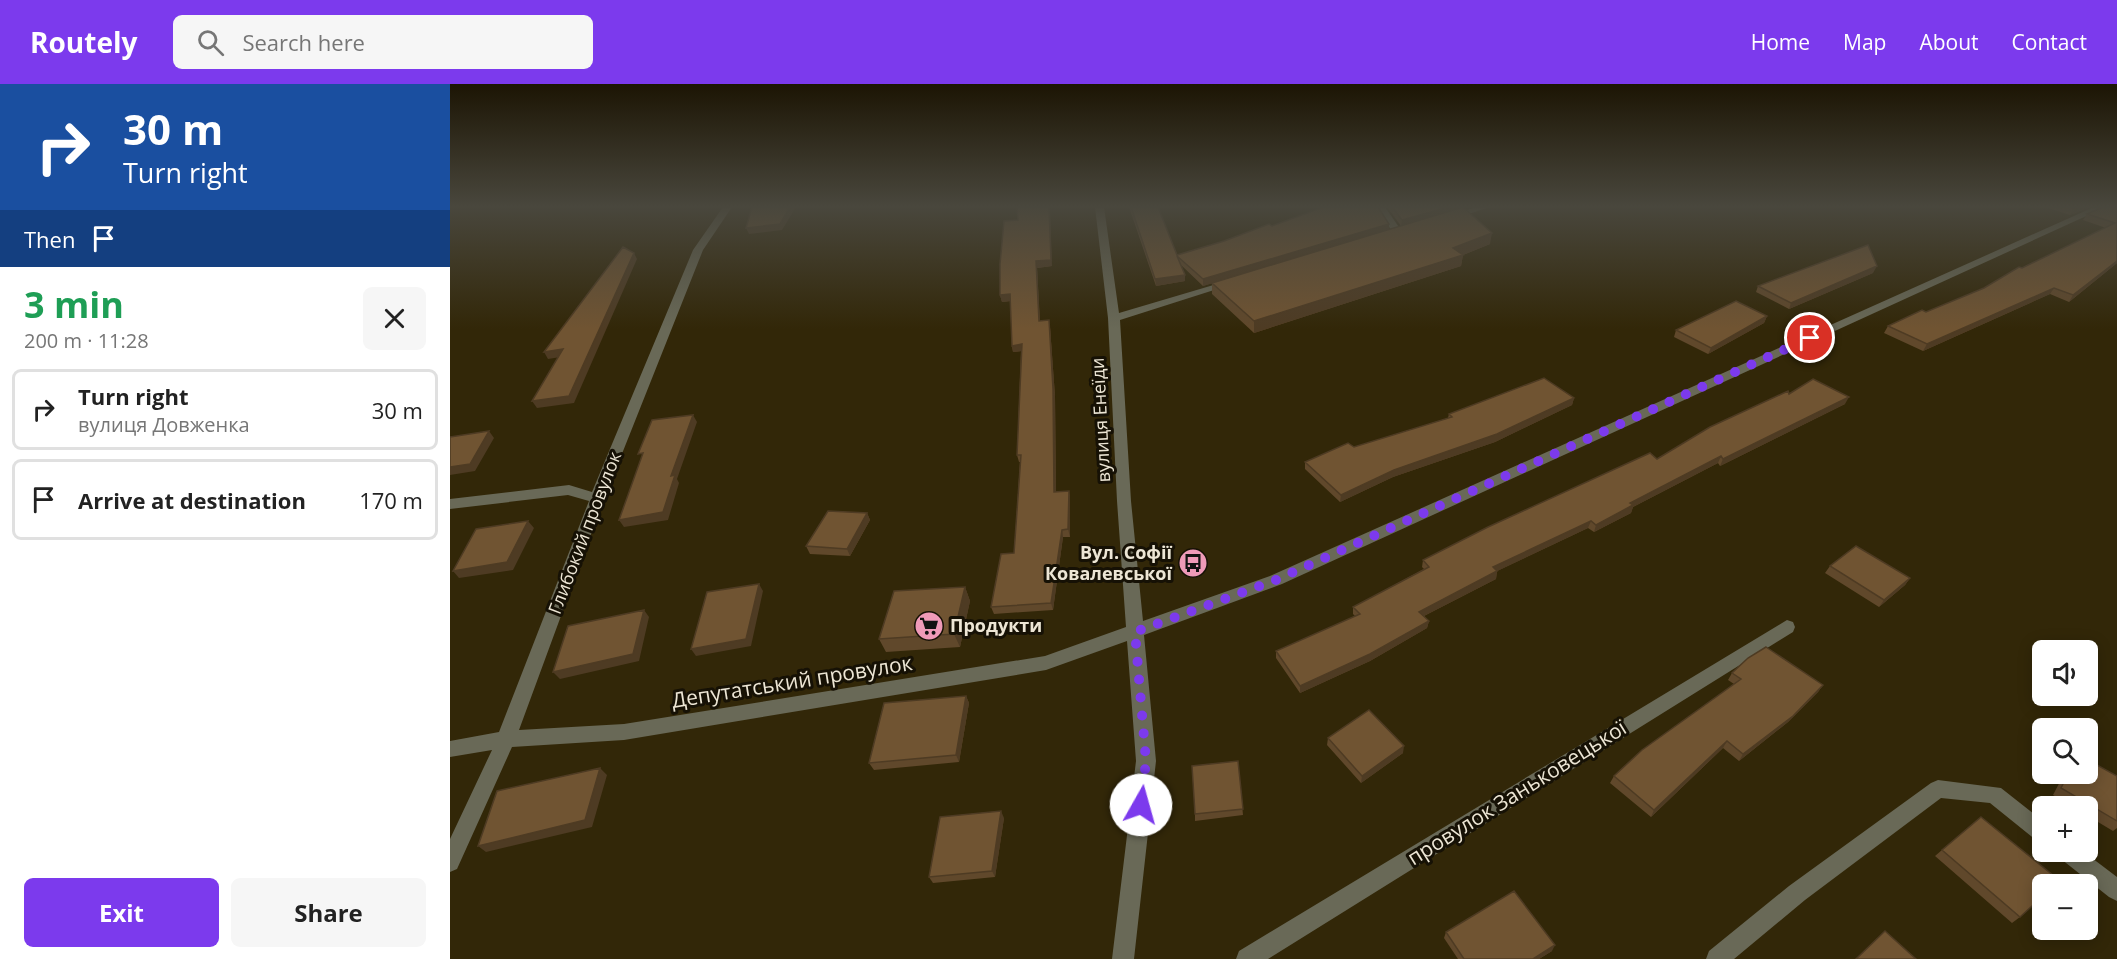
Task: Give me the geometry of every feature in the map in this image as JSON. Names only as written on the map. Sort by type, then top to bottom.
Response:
[{"type":"street","name":"Глибокий провулок","points":[[450,862],[506,739],[597,499],[699,248]]},
{"type":"street","name":"вулиця Енеїди","points":[[1104,248],[1113,318],[1124,501],[1146,761],[1123,959]]},
{"type":"street","name":"Депутатський провулок","points":[[450,748],[506,739],[624,732],[1046,663],[1276,580],[2011,248]]},
{"type":"street","points":[[1113,318],[1239,280]]},
{"type":"street","points":[[450,504],[569,490],[597,499]]},
{"type":"street","name":"провулок Заньковецької","points":[[1248,959],[1787,627]]},
{"type":"street","points":[[1717,959],[1797,893],[1938,789],[1994,794],[2032,823]]},
{"type":"street","points":[[2081,862],[2117,890]]},
{"type":"building","points":[[622,248],[634,253],[569,396],[532,401],[563,349],[544,352]]},
{"type":"building","points":[[1002,248],[1051,248],[1051,260],[1036,261],[1039,321],[1049,320],[1053,389],[1054,492],[1069,491],[1068,529],[1062,530],[1051,603],[991,607],[1001,554],[1014,553],[1021,455],[1017,455],[1022,344],[1012,346],[1010,294],[1000,295]]},
{"type":"building","points":[[1145,248],[1174,248],[1177,255],[1201,248],[1308,248],[1203,279],[1177,256],[1185,275],[1155,279]]},
{"type":"building","points":[[1328,248],[1453,248],[1463,255],[1254,321],[1212,283]]},
{"type":"building","points":[[1860,248],[1869,248],[1877,266],[1791,303],[1758,286]]},
{"type":"building","points":[[2064,248],[2117,248],[2117,261],[2073,295],[2054,288],[1927,344],[1888,326],[1922,310],[1926,312],[1984,288],[2019,267],[2022,268]]},
{"type":"building","points":[[1736,301],[1767,316],[1711,348],[1676,330]]},
{"type":"building","points":[[1544,378],[1574,398],[1497,434],[1394,470],[1341,495],[1305,462],[1348,443],[1354,447],[1452,417],[1449,414]]},
{"type":"building","points":[[1813,379],[1849,397],[1723,459],[1721,456],[1630,503],[1633,505],[1596,525],[1591,521],[1493,567],[1497,571],[1419,612],[1429,621],[1370,654],[1300,686],[1276,651],[1360,614],[1353,607],[1429,567],[1423,560],[1488,527],[1650,453],[1657,459],[1710,427],[1788,391],[1789,394]]},
{"type":"building","points":[[693,415],[671,476],[675,475],[663,512],[619,520],[643,453],[638,454],[652,420]]},
{"type":"building","points":[[489,431],[470,464],[450,467],[450,437]]},
{"type":"building","points":[[828,511],[867,513],[847,549],[806,546]]},
{"type":"building","points":[[528,521],[507,562],[453,571],[476,529]]},
{"type":"building","points":[[1856,546],[1910,578],[1884,600],[1830,566]]},
{"type":"building","points":[[759,584],[746,639],[691,649],[707,592]]},
{"type":"building","points":[[965,587],[954,634],[879,639],[894,591]]},
{"type":"building","points":[[644,610],[633,654],[553,672],[568,626]]},
{"type":"building","points":[[1766,647],[1823,685],[1793,716],[1743,754],[1727,741],[1654,810],[1614,776],[1642,750],[1741,679],[1732,673],[1748,658]]},
{"type":"building","points":[[966,696],[956,755],[869,763],[884,703]]},
{"type":"building","points":[[1369,710],[1404,746],[1362,776],[1328,738]]},
{"type":"building","points":[[1238,761],[1243,809],[1195,814],[1192,766]]},
{"type":"building","points":[[2098,766],[2117,776],[2117,821],[2098,810],[2098,796],[2075,796],[2061,788],[2063,784],[2098,784]]},
{"type":"building","points":[[600,768],[585,820],[478,846],[497,791]]},
{"type":"building","points":[[1001,811],[992,871],[929,877],[940,817]]},
{"type":"building","points":[[1981,817],[2032,858],[2032,862],[2037,862],[2052,874],[2032,874],[2032,906],[2020,917],[1942,850]]},
{"type":"building","points":[[1514,891],[1555,945],[1533,959],[1464,959],[1446,932]]},
{"type":"building","points":[[1885,931],[1916,959],[1856,959]]},
{"type":"place","name":"Вул. Софії Ковалевської","points":[[1193,563]]},
{"type":"place","name":"Продукти","points":[[929,626]]},
{"type":"route","points":[[1141,805],[1146,761],[1135,632],[1276,580],[1810,338]]}]
